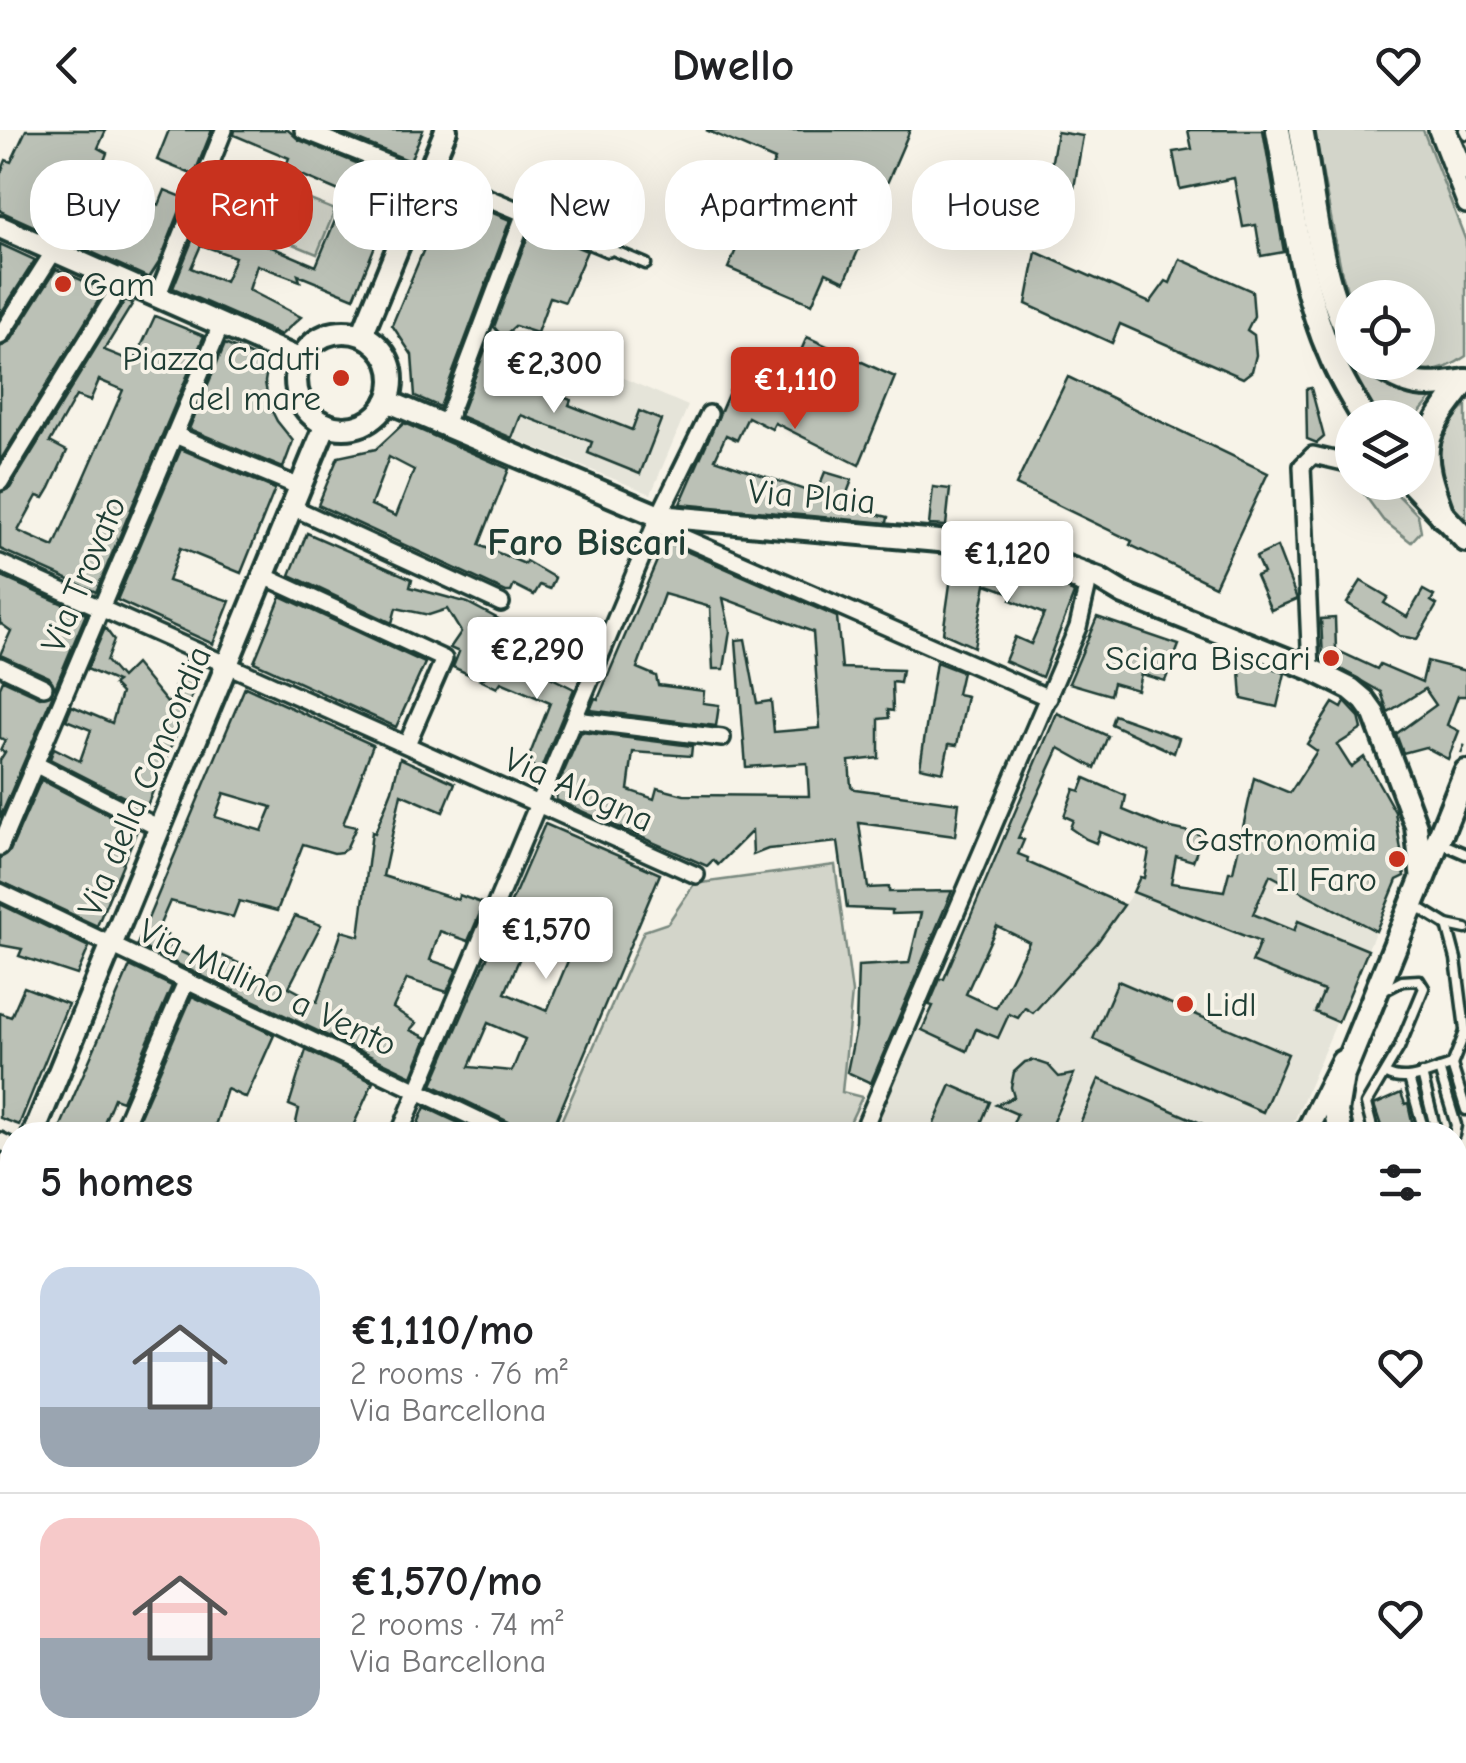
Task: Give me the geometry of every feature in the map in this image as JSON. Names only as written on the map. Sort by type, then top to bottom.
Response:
[{"type":"main road","points":[[1278,130],[1308,286],[1336,367],[1354,400]]},
{"type":"main road","points":[[1301,130],[1335,298]]},
{"type":"main road","points":[[1404,380],[1414,386],[1430,387],[1466,381]]},
{"type":"main road","points":[[1443,517],[1428,478],[1425,446],[1434,422],[1466,381]]},
{"type":"main road","points":[[1427,500],[1466,540]]},
{"type":"main road","points":[[1340,1122],[1337,1095],[1466,772]]},
{"type":"street","points":[[157,297],[224,130]]},
{"type":"street","points":[[303,130],[383,160]]},
{"type":"street","points":[[426,160],[446,130]]},
{"type":"street","points":[[1436,130],[1466,206]]},
{"type":"street","points":[[1448,130],[1466,174]]},
{"type":"street","points":[[0,227],[301,360]]},
{"type":"street","points":[[445,426],[513,245]]},
{"type":"street","points":[[362,336],[393,250]]},
{"type":"street","points":[[0,336],[54,251]]},
{"type":"street","points":[[0,482],[124,282]]},
{"type":"street","name":"Via Trovato","points":[[0,846],[221,325]]},
{"type":"street","points":[[346,332],[362,336],[382,350],[390,367],[392,382],[387,401],[376,415],[361,424],[343,428],[326,424],[311,414],[301,400],[297,377],[301,360],[324,336],[346,332]]},
{"type":"street","name":"Via Plaia","points":[[387,401],[658,521],[736,522],[1017,548],[1311,668],[1352,689],[1374,714],[1416,826],[1422,880]]},
{"type":"street","points":[[405,1122],[658,521],[709,414]]},
{"type":"street","name":"Via della Concordia","points":[[38,1122],[326,424]]},
{"type":"street","points":[[175,435],[300,487]]},
{"type":"street","points":[[1311,668],[1302,466],[1312,454],[1335,458]]},
{"type":"street","points":[[292,507],[501,602]]},
{"type":"street","points":[[658,521],[1049,698]]},
{"type":"street","points":[[725,554],[719,538],[736,522]]},
{"type":"street","points":[[866,1122],[1078,627],[1087,588],[1084,583],[1048,568],[1038,556]]},
{"type":"street","name":"Via Alogna","points":[[0,563],[696,875]]},
{"type":"street","points":[[264,576],[444,659],[408,744]]},
{"type":"street","points":[[1078,627],[1100,594],[1124,594]]},
{"type":"street","points":[[0,666],[44,687]]},
{"type":"street","points":[[576,720],[722,738]]},
{"type":"street","points":[[35,764],[160,828]]},
{"type":"street","name":"Via Mulino a Vento","points":[[0,892],[483,1122]]},
{"type":"street","points":[[126,1122],[186,982]]},
{"type":"street","points":[[1310,1122],[1365,1020]]},
{"type":"lane","points":[[613,250],[646,264]]},
{"type":"lane","points":[[1438,842],[1466,854]]},
{"type":"lane","points":[[1413,904],[1447,925],[1466,929]]},
{"type":"lane","points":[[1447,925],[1456,958],[1465,1034],[1452,1065],[1466,1110]]},
{"type":"lane","points":[[1371,1122],[1366,1104],[1386,1074],[1424,988],[1419,980],[1412,979],[1375,995]]},
{"type":"lane","points":[[1386,1074],[1396,1079],[1409,1078],[1452,1065]]},
{"type":"lane","points":[[1439,1069],[1455,1122]]},
{"type":"lane","points":[[1422,1074],[1435,1122]]},
{"type":"lane","points":[[1409,1078],[1422,1122]]},
{"type":"shaded area","points":[[1314,130],[1423,130],[1466,241],[1466,356],[1435,370],[1435,280],[1344,280]]},
{"type":"shaded area","points":[[313,201],[333,209],[317,254],[307,250],[313,250]]},
{"type":"shaded area","points":[[549,346],[688,406],[651,494],[512,438]]},
{"type":"shaded area","points":[[1356,380],[1376,380],[1392,389],[1434,395],[1430,400],[1368,400]]},
{"type":"shaded area","points":[[1466,406],[1466,528],[1442,489],[1436,467],[1436,445],[1448,423]]},
{"type":"shaded area","points":[[1368,500],[1403,500],[1418,515],[1421,531],[1411,542],[1383,520]]},
{"type":"shaded area","points":[[1254,778],[1329,809],[1331,875],[1392,893],[1294,1122],[867,1122],[909,1025],[966,1050],[976,1029],[998,1038],[1009,1014],[1025,1008],[1034,1013],[1101,938],[1133,892],[1215,924],[1229,872],[1233,872]]},
{"type":"shaded area","points":[[835,865],[852,993],[842,1092],[862,1097],[850,1122],[561,1122],[644,931],[668,923],[694,884]]},
{"type":"building","points":[[26,130],[106,130],[98,148],[107,153],[104,160],[30,160],[30,224],[0,211],[0,175],[6,160],[11,162]]},
{"type":"building","points":[[169,130],[212,130],[200,160],[175,160],[175,167],[157,160]]},
{"type":"building","points":[[235,130],[288,130],[299,140],[349,160],[333,160],[333,188],[313,180],[313,160],[289,158],[234,135]]},
{"type":"building","points":[[333,130],[423,130],[408,160]]},
{"type":"building","points":[[706,130],[910,130],[892,172],[892,160],[775,160]]},
{"type":"building","points":[[1188,130],[1263,130],[1284,252],[1261,256],[1256,225],[1243,227],[1234,178],[1180,189],[1173,152],[1192,149]]},
{"type":"building","points":[[1057,132],[1083,136],[1075,182],[1075,160],[1052,160]]},
{"type":"building","points":[[165,190],[175,194],[175,223],[149,278],[87,250],[155,250],[155,203],[159,205]]},
{"type":"building","points":[[493,213],[510,220],[440,407],[415,396],[412,355],[392,325],[423,250],[493,250]]},
{"type":"building","points":[[333,225],[333,250],[373,250],[354,298],[298,275],[300,281],[257,265],[249,290],[301,317],[281,335],[173,288],[188,250],[199,250],[191,268],[225,282],[235,257],[215,250],[278,250],[316,266]]},
{"type":"building","points":[[0,244],[35,260],[0,315]]},
{"type":"building","points":[[523,250],[587,251],[565,302],[550,297],[537,333],[515,326],[503,337],[494,327]]},
{"type":"building","points":[[736,250],[858,250],[845,281],[826,272],[812,304],[728,268]]},
{"type":"building","points":[[1036,252],[1150,303],[1166,281],[1170,283],[1180,259],[1252,291],[1254,316],[1247,330],[1254,335],[1256,355],[1252,371],[1243,378],[1120,324],[1112,343],[1026,304]]},
{"type":"building","points":[[56,269],[105,290],[0,461],[0,347],[10,342]]},
{"type":"building","points":[[125,300],[133,303],[104,350],[134,362],[155,316],[204,336],[96,592],[0,549],[0,493],[10,488]],"holes":[[[99,380],[123,390],[54,547],[18,531],[37,496],[44,498],[67,451],[50,442],[76,396],[90,401]]]},
{"type":"building","points":[[807,337],[895,377],[859,465],[775,423],[772,429],[748,417],[737,440],[726,435],[715,459],[816,494],[825,472],[852,480],[842,506],[888,517],[887,523],[680,504],[744,358],[789,378]]},
{"type":"building","points":[[225,344],[268,363],[265,382],[269,405],[293,441],[283,468],[189,429]]},
{"type":"building","points":[[485,350],[498,355],[492,369],[521,381],[527,367],[539,372],[533,386],[571,400],[569,405],[632,430],[639,411],[661,420],[640,474],[588,453],[592,442],[521,415],[512,438],[460,416]]},
{"type":"building","points":[[1068,377],[1268,473],[1215,586],[1016,485]]},
{"type":"building","points":[[1311,388],[1324,437],[1317,443],[1307,439],[1306,389]]},
{"type":"building","points":[[404,423],[509,469],[479,545],[525,564],[526,561],[555,578],[550,589],[540,585],[534,595],[514,585],[511,592],[506,592],[318,505],[338,457],[376,449]],"holes":[[[389,457],[414,470],[396,516],[371,505]]]},
{"type":"building","points":[[181,449],[275,489],[241,573],[180,548],[168,581],[230,601],[213,644],[117,600]]},
{"type":"building","points":[[933,487],[950,489],[946,526],[929,525]]},
{"type":"building","points":[[307,533],[412,579],[410,587],[468,603],[506,623],[472,676],[453,667],[459,652],[450,648],[461,632],[447,609],[429,615],[396,608],[392,623],[290,575]]},
{"type":"building","points":[[665,542],[837,617],[842,668],[902,670],[900,683],[892,682],[893,711],[888,710],[889,718],[879,719],[879,758],[849,761],[851,786],[959,803],[955,836],[859,823],[868,888],[889,887],[889,892],[952,891],[871,1083],[847,1072],[856,1028],[858,966],[909,963],[921,913],[847,908],[838,842],[768,849],[753,855],[752,831],[718,865],[713,860],[707,866],[556,800],[558,785],[581,732],[692,746],[691,756],[633,752],[628,790],[654,799],[657,788],[684,795],[809,796],[807,763],[746,767],[736,640],[745,639],[757,703],[771,701],[774,732],[820,728],[813,632],[723,598],[730,631],[724,669],[713,669],[710,607],[664,594],[637,668],[656,676],[658,685],[704,691],[703,703],[719,705],[716,726],[590,710]]},
{"type":"building","points":[[1277,547],[1297,599],[1271,610],[1256,576],[1263,573],[1256,557]]},
{"type":"building","points":[[954,556],[1013,561],[1057,579],[1074,594],[1042,677],[1005,661],[1015,637],[1031,644],[1044,614],[1011,600],[1014,594],[986,584],[974,647],[943,633]]},
{"type":"building","points":[[0,576],[86,614],[55,688],[49,677],[0,655],[11,631],[0,623]]},
{"type":"building","points":[[1361,581],[1388,597],[1384,603],[1407,617],[1423,590],[1434,596],[1431,601],[1437,605],[1417,639],[1400,636],[1347,603]]},
{"type":"building","points":[[281,596],[425,663],[396,727],[254,662]]},
{"type":"building","points":[[1097,617],[1179,645],[1165,681],[1141,674],[1137,690],[1113,683],[1110,695],[1069,683]]},
{"type":"building","points":[[1335,618],[1336,650],[1377,669],[1380,664],[1422,682],[1427,661],[1466,671],[1466,696],[1458,696],[1447,725],[1459,731],[1448,759],[1425,747],[1403,753],[1396,734],[1436,705],[1425,689],[1388,712],[1381,692],[1323,659],[1321,619]]},
{"type":"building","points":[[105,628],[114,640],[106,661],[121,678],[135,664],[168,704],[186,659],[204,667],[146,808],[50,759],[54,748],[80,761],[91,730],[66,720],[72,706],[112,723],[121,693],[113,685],[117,682],[87,669]]},
{"type":"building","points":[[1239,655],[1285,673],[1277,707],[1242,699]]},
{"type":"building","points":[[516,660],[574,689],[540,771],[527,762],[550,703],[501,682],[497,688],[480,680]]},
{"type":"building","points":[[936,662],[962,672],[957,694],[967,696],[957,745],[949,744],[943,772],[920,767]]},
{"type":"building","points":[[3,680],[40,697],[53,694],[0,818],[0,760],[5,752],[0,750],[5,740],[0,738]]},
{"type":"building","points":[[245,687],[373,745],[343,824],[356,827],[346,849],[334,853],[303,844],[277,911],[239,901],[233,917],[170,901],[157,931],[167,935],[162,943],[204,963],[208,957],[219,954],[266,976],[295,916],[321,925],[289,987],[317,1002],[342,931],[359,936],[372,832],[375,833],[392,790],[400,758],[455,783],[443,812],[401,794],[383,876],[458,900],[459,895],[484,904],[468,941],[440,931],[430,960],[457,969],[447,992],[407,979],[393,1008],[416,1023],[410,1030],[427,1038],[412,1076],[137,945]],"holes":[[[224,793],[272,807],[262,831],[215,817]]]},
{"type":"building","points":[[1345,702],[1359,717],[1362,729],[1337,745],[1351,767],[1364,757],[1395,812],[1405,876],[1397,880],[1376,931],[1270,875],[1253,914],[1294,931],[1298,921],[1368,950],[1338,1022],[1315,1012],[1324,991],[1252,962],[1260,942],[1133,892],[1140,877],[1144,878],[1149,851],[1100,832],[1096,843],[1086,839],[1070,828],[1073,820],[1064,816],[1074,789],[1080,791],[1085,778],[1126,796],[1123,810],[1162,826],[1203,835],[1193,861],[1176,856],[1171,883],[1224,891],[1229,872],[1233,872],[1254,778],[1290,793],[1317,751],[1307,744],[1333,703],[1342,708]]},
{"type":"building","points":[[1057,713],[1108,736],[1095,768],[1059,748],[1018,838],[1024,840],[1018,854],[1028,858],[1027,862],[1124,905],[1097,943],[1033,1013],[1025,1008],[1018,1018],[1009,1014],[998,1038],[976,1029],[967,1051],[922,1030],[940,979],[944,979]],"holes":[[[997,926],[1029,942],[996,1008],[966,994]]]},
{"type":"building","points":[[1114,715],[1179,738],[1174,753],[1111,724]]},
{"type":"building","points":[[41,780],[137,830],[97,926],[0,881],[0,858],[10,851]]},
{"type":"building","points":[[545,824],[660,874],[555,1122],[509,1122],[432,1085]],"holes":[[[528,938],[570,956],[547,1011],[505,993]],[[488,1023],[525,1039],[512,1071],[469,1067]]]},
{"type":"building","points":[[0,904],[89,947],[77,975],[19,956],[22,949],[0,945]]},
{"type":"building","points":[[130,966],[172,986],[122,1101],[114,1098],[104,1122],[63,1122]]},
{"type":"building","points":[[1118,981],[1288,1054],[1263,1112],[1093,1039]]},
{"type":"building","points":[[24,987],[68,1004],[20,1122],[0,1118],[0,1013],[11,1017]]},
{"type":"building","points":[[192,996],[274,1035],[246,1098],[227,1089],[216,1122],[138,1122]]},
{"type":"building","points":[[306,1050],[373,1082],[355,1122],[296,1122],[299,1109],[289,1105]]},
{"type":"building","points":[[1033,1060],[1048,1065],[1059,1077],[1074,1074],[1053,1122],[1014,1122],[1017,1114],[996,1105],[1014,1097],[1014,1072]]},
{"type":"building","points":[[1099,1079],[1198,1122],[1081,1122]]},
{"type":"building","points":[[951,1085],[990,1102],[982,1122],[935,1122]]},
{"type":"building","points":[[1401,1093],[1412,1122],[1380,1122],[1374,1105]]},
{"type":"building","points":[[425,1107],[457,1122],[419,1122]]},
{"type":"place","name":"Gam","points":[[63,284]]},
{"type":"place","name":"Piazza Caduti del mare","points":[[341,378]]},
{"type":"place","name":"Sciara Biscari","points":[[1331,658]]},
{"type":"place","name":"Gastronomia Il Faro","points":[[1397,859]]},
{"type":"place","name":"Lidl","points":[[1185,1004]]},
{"type":"district","name":"Faro Biscari","points":[[587,542]]}]
